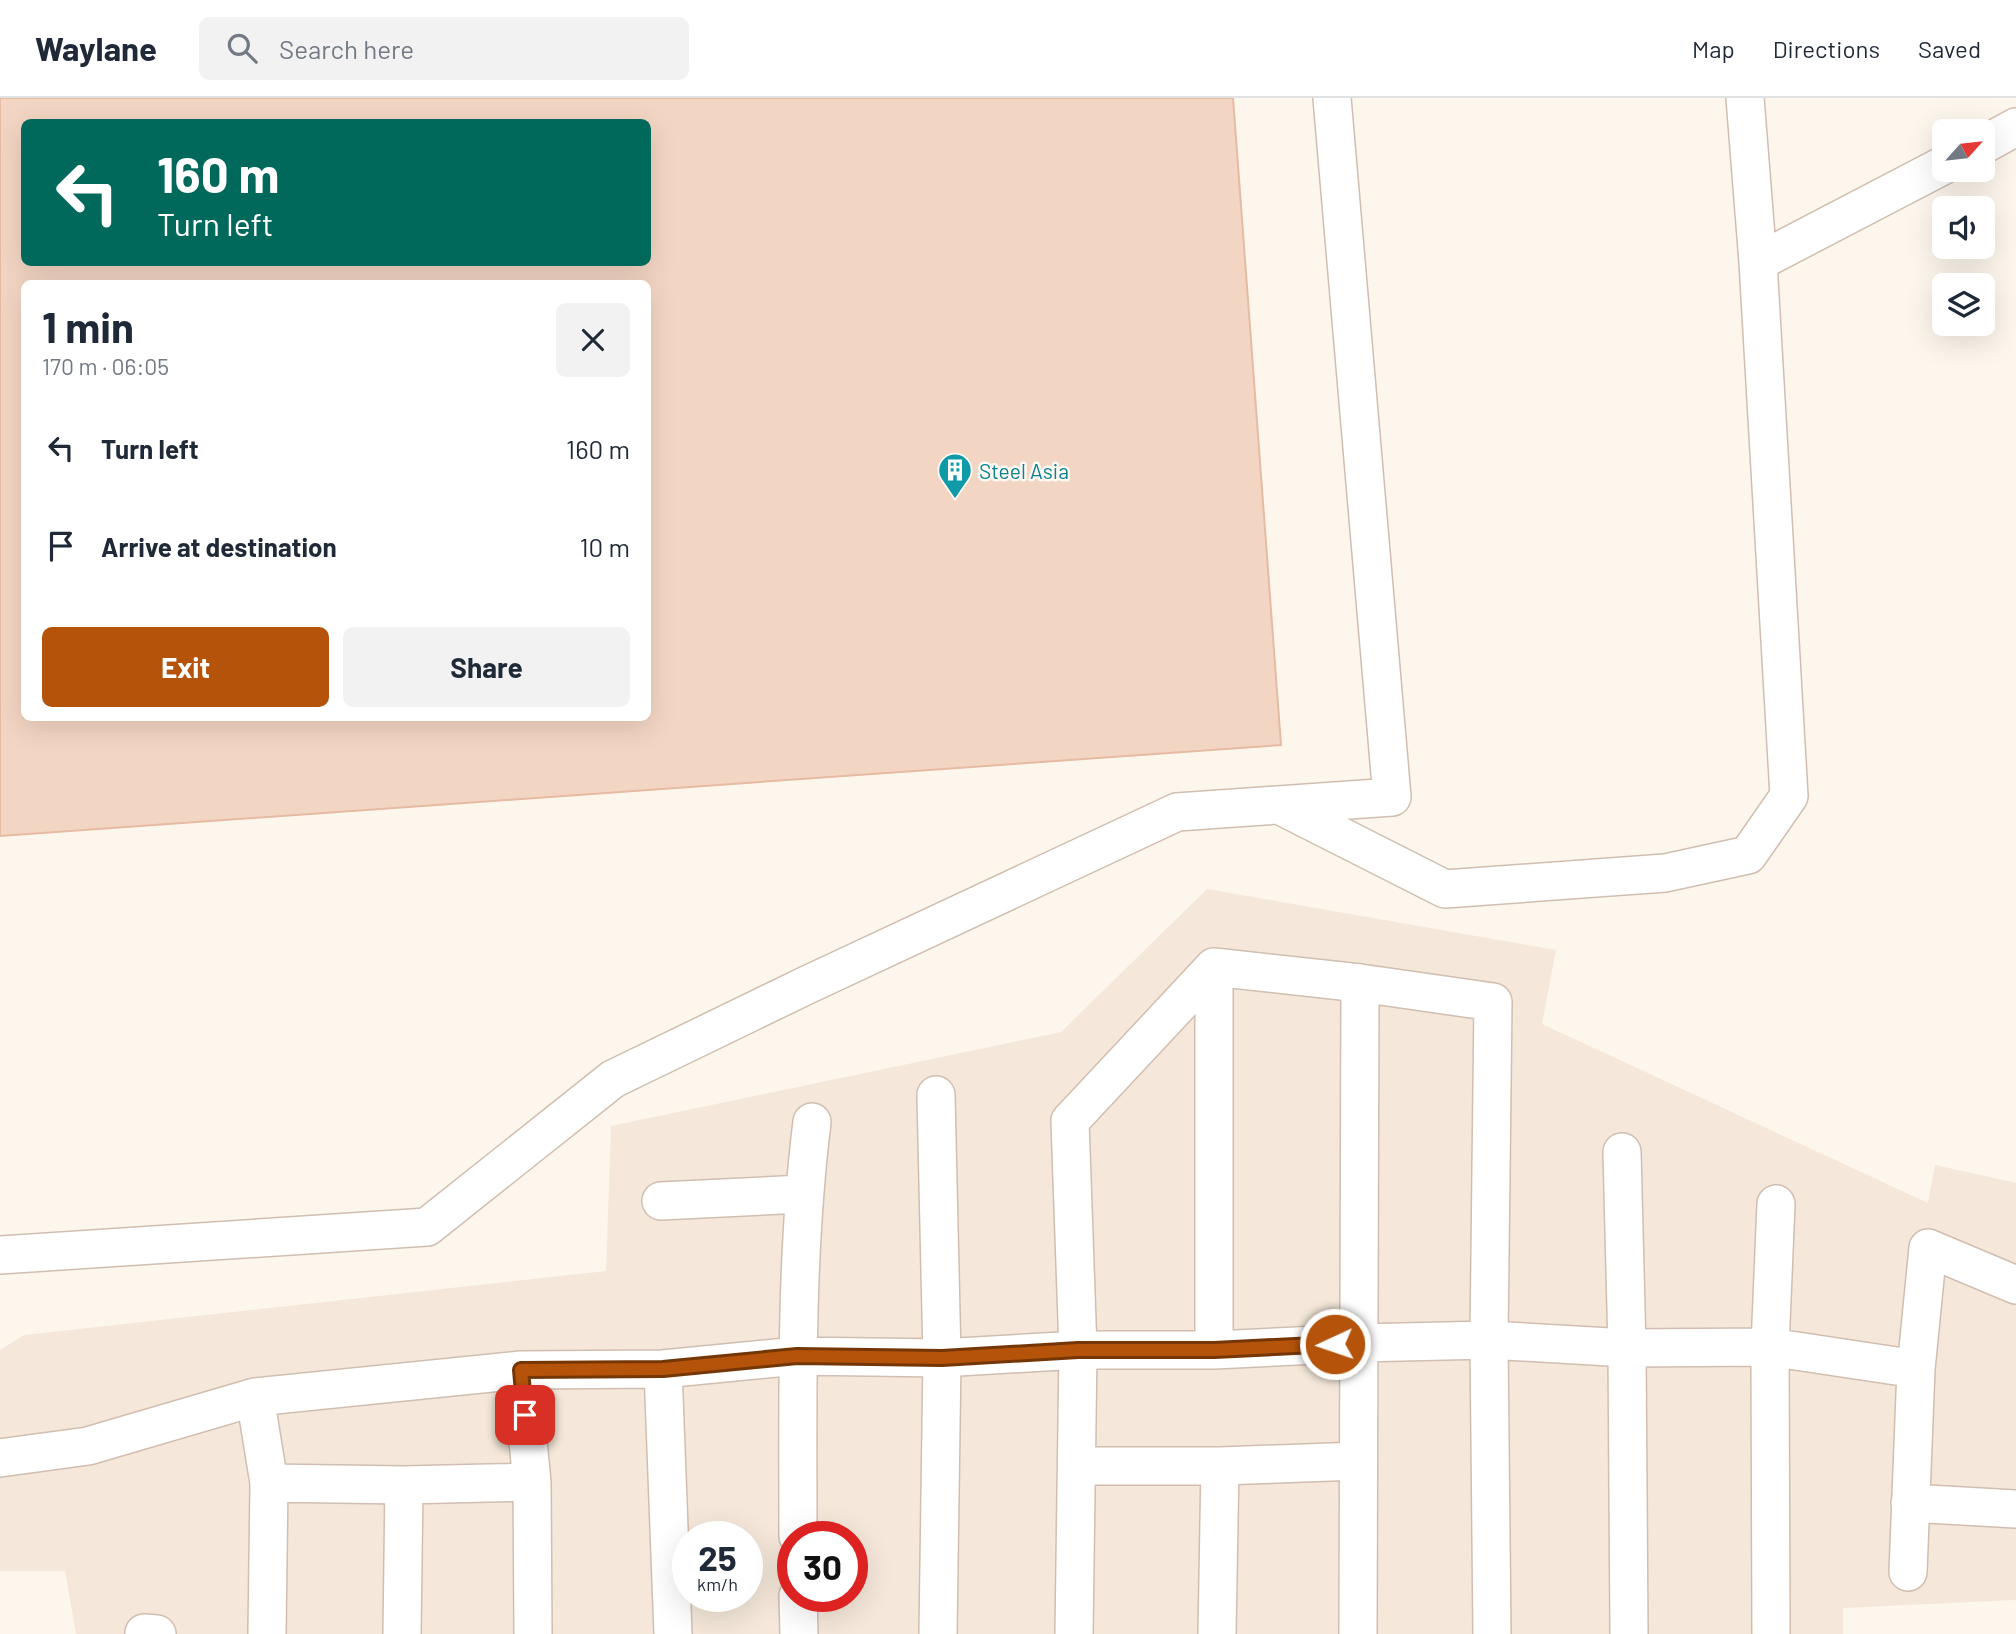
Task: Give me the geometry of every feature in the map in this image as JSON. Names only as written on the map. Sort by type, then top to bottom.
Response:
[{"type":"street","points":[[0,1255],[427,1227],[613,1079],[1177,812],[1392,797],[1332,98]]},
{"type":"street","points":[[1278,805],[1446,889],[1665,873],[1748,855],[1789,796],[1758,262],[1745,98]]},
{"type":"street","points":[[1995,138],[2016,127]]},
{"type":"street","points":[[1758,262],[1932,171]]},
{"type":"street","points":[[1214,967],[1360,983],[1493,1002],[1489,1340],[1492,1634]]},
{"type":"street","points":[[1214,967],[1214,1350]]},
{"type":"street","points":[[1074,1634],[1078,1350],[1070,1121],[1214,967]]},
{"type":"street","points":[[1358,1634],[1360,983]]},
{"type":"street","points":[[936,1095],[942,1358],[938,1634]]},
{"type":"street","points":[[798,1521],[797,1356],[803,1194],[812,1122]]},
{"type":"street","points":[[1622,1152],[1627,1348],[1629,1634]]},
{"type":"street","points":[[661,1201],[803,1194]]},
{"type":"street","points":[[1771,1634],[1770,1347],[1776,1204]]},
{"type":"street","points":[[1908,1572],[1916,1369],[1928,1248],[2016,1285]]},
{"type":"street","points":[[0,1458],[88,1446],[255,1397],[521,1370],[663,1369],[797,1356],[942,1358],[1078,1350],[1214,1350],[1489,1340],[1627,1348],[1770,1347],[1916,1369]]},
{"type":"street","points":[[663,1369],[673,1634]]},
{"type":"street","points":[[521,1370],[532,1482],[533,1634]]},
{"type":"street","points":[[255,1397],[269,1483],[267,1634]]},
{"type":"street","points":[[1077,1465],[1220,1466],[1358,1461]]},
{"type":"street","points":[[1217,1634],[1220,1466]]},
{"type":"street","points":[[269,1483],[404,1485],[532,1482]]},
{"type":"street","points":[[402,1634],[404,1485]]},
{"type":"street","points":[[1910,1503],[2016,1509]]},
{"type":"street","points":[[799,1612],[799,1634]]},
{"type":"street","points":[[144,1633],[157,1634]]},
{"type":"shaded area","points":[[1207,889],[1556,950],[1542,1024],[1928,1203],[1935,1165],[2016,1183],[2016,1600],[1843,1608],[1843,1634],[76,1634],[65,1571],[0,1571],[0,1350],[24,1335],[606,1271],[611,1126],[1061,1032]]},
{"type":"building","name":"Steel Asia","points":[[0,98],[1233,98],[1281,745],[0,836]]},
{"type":"place","name":"Steel Asia","points":[[955,500]]},
{"type":"route","points":[[525,1415],[521,1370],[663,1369],[797,1356],[942,1358],[1078,1350],[1214,1350],[1335,1344]]}]
